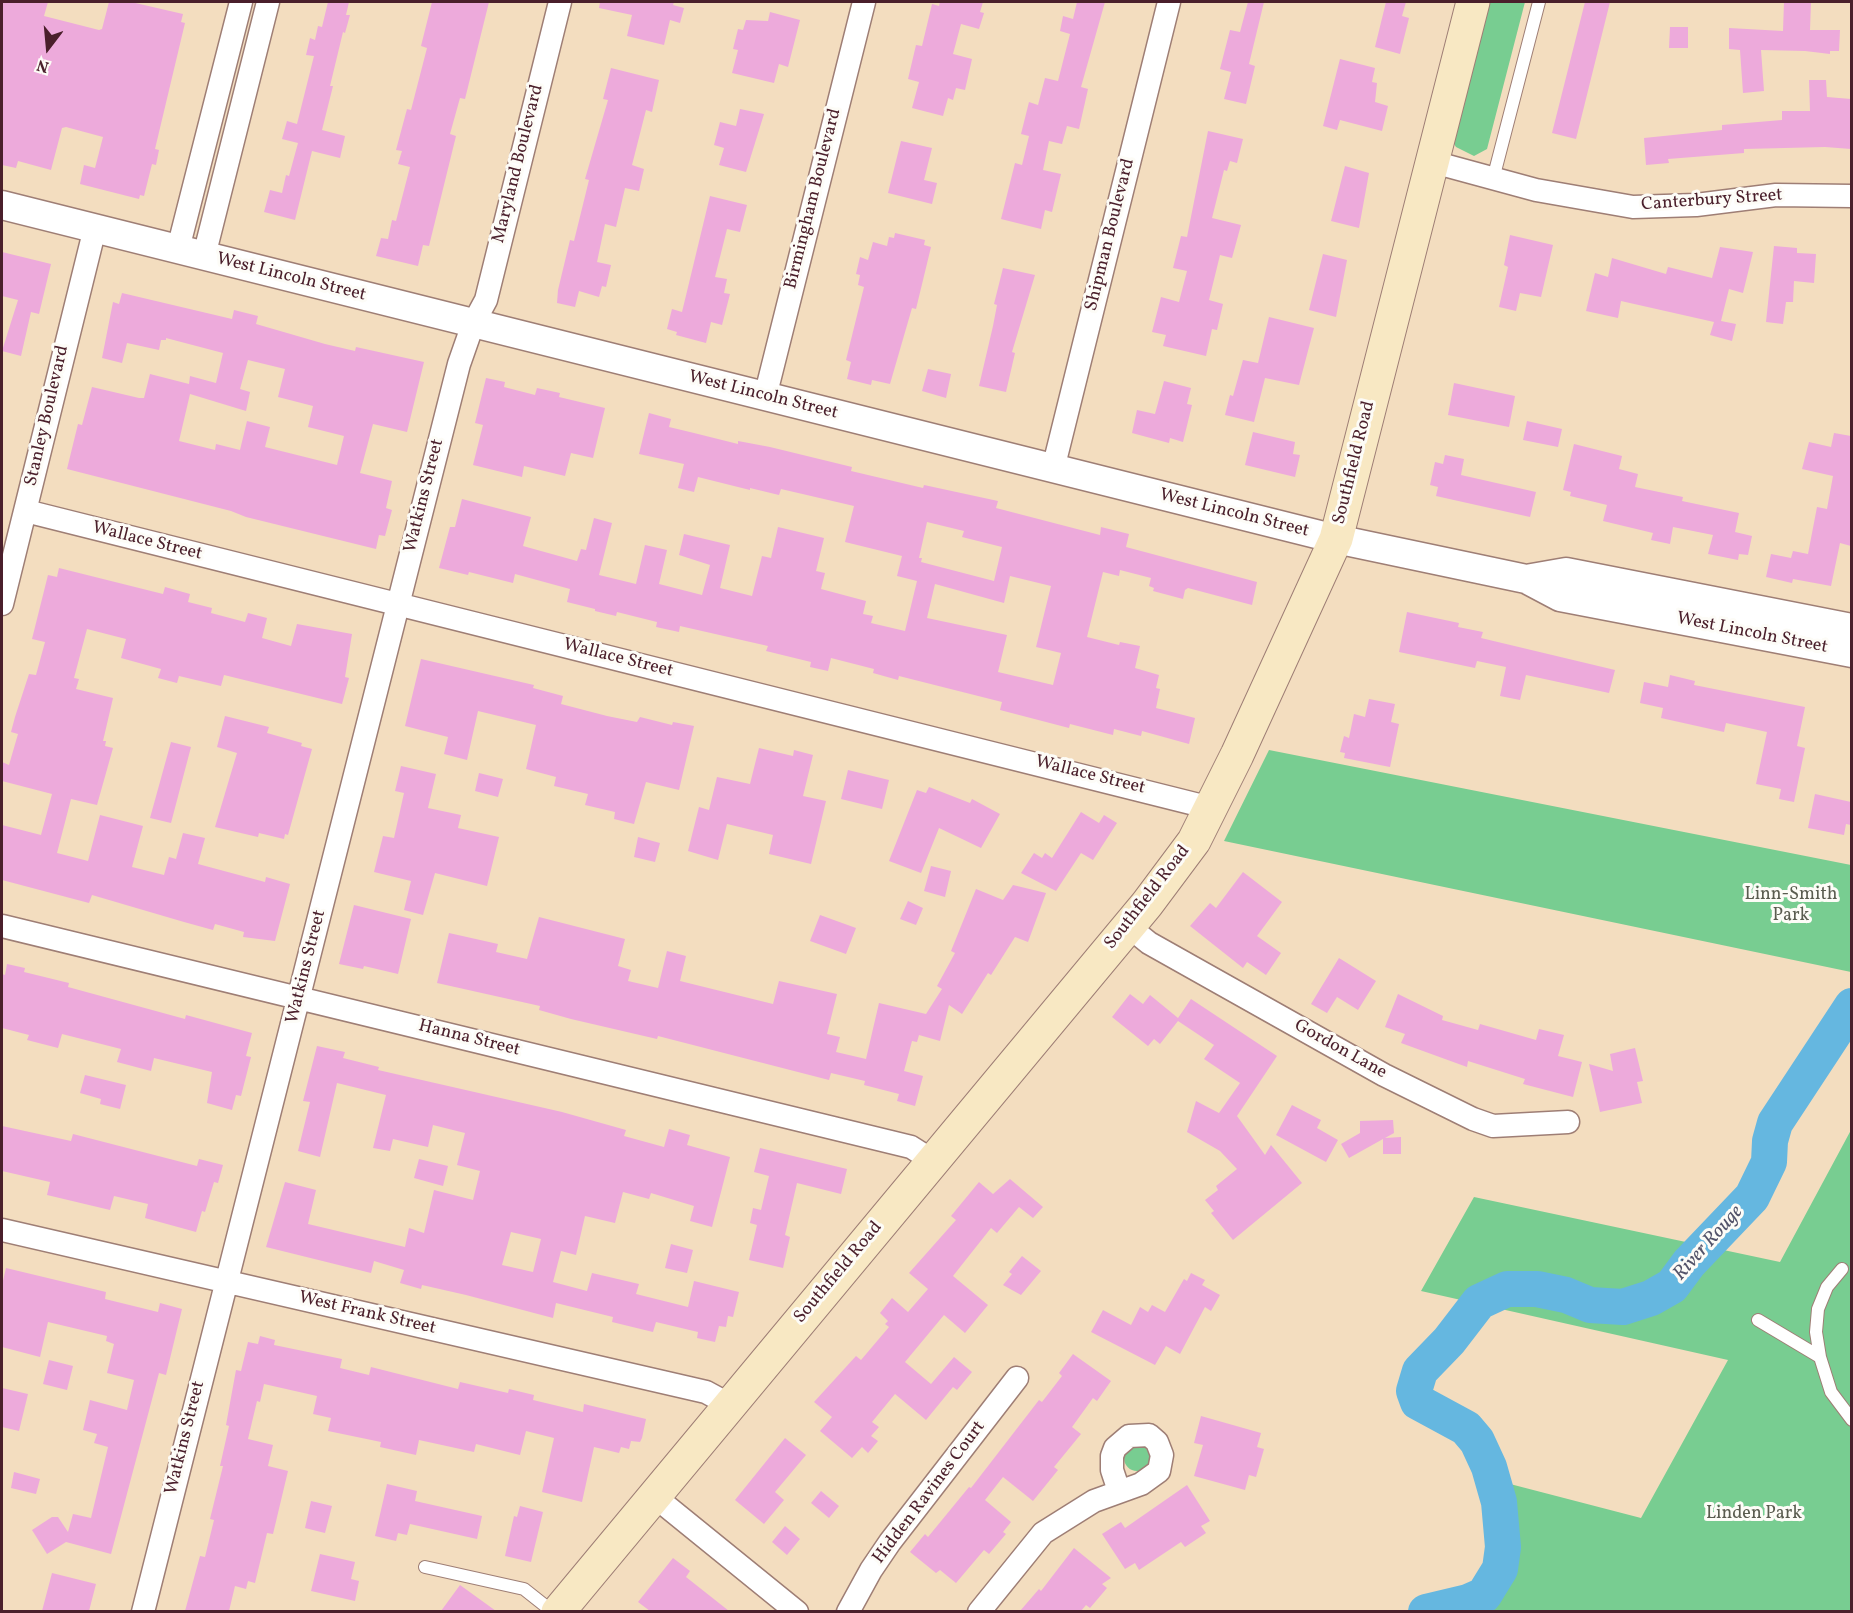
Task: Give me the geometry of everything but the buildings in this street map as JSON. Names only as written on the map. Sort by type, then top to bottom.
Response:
[{"type":"main road","name":"Southfield Road","points":[[558,1611],[1172,873],[1210,808],[1336,539],[1473,2]]},
{"type":"street","points":[[191,252],[241,2]]},
{"type":"street","points":[[191,252],[268,2]]},
{"type":"street","name":"Maryland Boulevard","points":[[473,324],[486,300],[560,2]]},
{"type":"street","name":"Birmingham Boulevard","points":[[765,397],[864,2]]},
{"type":"street","name":"Shipman Boulevard","points":[[1053,469],[1169,2]]},
{"type":"street","name":"Canterbury Street","points":[[1432,162],[1493,179],[1610,204],[1655,208],[1776,195],[1851,196]]},
{"type":"street","name":"West Lincoln Street","points":[[2,205],[1336,539],[1526,579],[1560,597],[1656,602],[1851,628]]},
{"type":"street","name":"Stanley Boulevard","points":[[2,604],[96,228]]},
{"type":"street","name":"Watkins Street","points":[[143,1611],[461,354],[473,324]]},
{"type":"street","name":"Wallace Street","points":[[26,511],[1210,808]]},
{"type":"street","name":"West Lincoln Street","points":[[1656,602],[1851,653]]},
{"type":"street","name":"Hanna Street","points":[[2,926],[911,1147],[933,1161]]},
{"type":"street","name":"Gordon Lane","points":[[1128,926],[1149,943],[1384,1074],[1473,1119],[1493,1126],[1568,1122]]},
{"type":"street","name":"West Frank Street","points":[[2,1230],[706,1392],[730,1405]]},
{"type":"street","name":"Hidden Ravines Court","points":[[849,1611],[871,1570],[890,1542],[1017,1378]]},
{"type":"street","points":[[979,1611],[1043,1533],[1094,1501],[1119,1491]]},
{"type":"street","points":[[654,1496],[797,1611]]},
{"type":"lane","points":[[1493,179],[1539,2]]},
{"type":"lane","points":[[1842,1269],[1827,1287],[1818,1309],[1816,1332],[1820,1358],[1831,1392],[1851,1420]]},
{"type":"lane","points":[[1758,1320],[1820,1358]]},
{"type":"lane","points":[[425,1567],[524,1589],[553,1611]]},
{"type":"green space","points":[[1484,2],[1525,2],[1487,149],[1474,156],[1456,147],[1449,136]]},
{"type":"green space","name":"Linn-Smith Park","points":[[1269,750],[1851,865],[1851,972],[1224,841]]},
{"type":"green space","name":"Linden Park","points":[[1851,1130],[1851,1611],[1481,1611],[1491,1593],[1500,1559],[1503,1528],[1501,1503],[1487,1478],[1641,1518],[1728,1360],[1421,1291],[1474,1197],[1780,1262]]},
{"type":"green space","points":[[1137,1445],[1146,1449],[1150,1458],[1146,1467],[1137,1471],[1128,1467],[1124,1458],[1128,1449]]},
{"type":"waterway","name":"River Rouge","points":[[1426,1612],[1468,1602],[1484,1595],[1500,1569],[1503,1547],[1499,1502],[1489,1467],[1477,1441],[1466,1428],[1418,1402],[1414,1391],[1420,1371],[1449,1341],[1479,1302],[1507,1289],[1537,1289],[1566,1295],[1590,1305],[1623,1307],[1651,1298],[1672,1286],[1689,1263],[1752,1197],[1769,1162],[1770,1141],[1775,1123],[1852,1006]]}]
